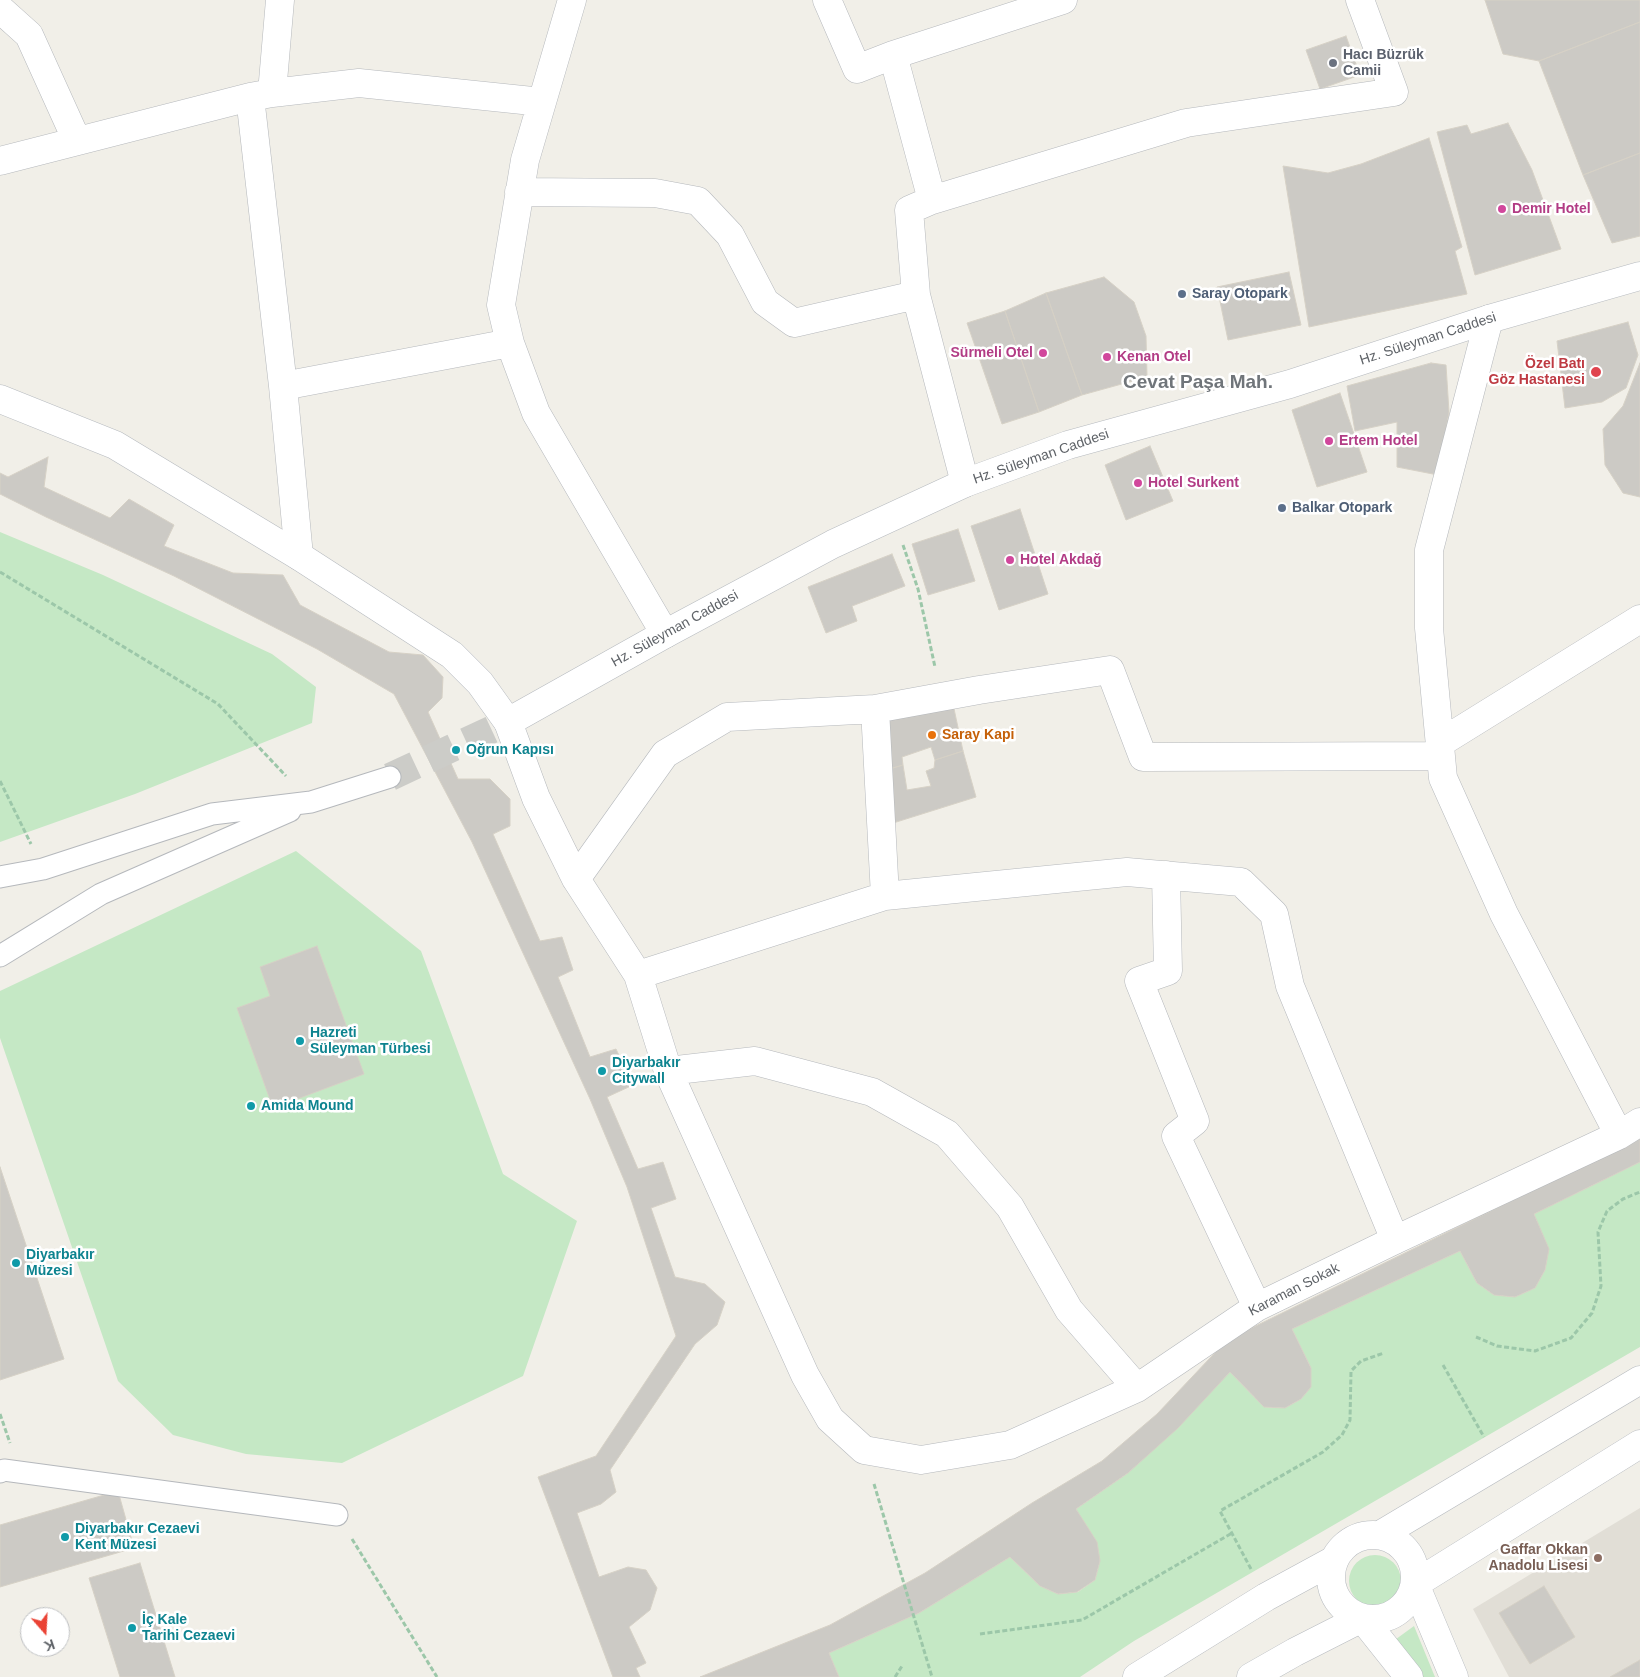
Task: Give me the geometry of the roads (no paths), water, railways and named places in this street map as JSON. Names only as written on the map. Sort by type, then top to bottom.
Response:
[{"type":"street","points":[[280,0],[261,95],[283,386],[299,556]]},
{"type":"street","points":[[572,0],[525,160],[501,305],[510,343],[536,413],[664,634]]},
{"type":"street","points":[[827,0],[857,69],[893,55],[1062,0]]},
{"type":"street","points":[[965,483],[916,295],[909,210],[932,200],[1186,123],[1394,92],[1360,0]]},
{"type":"street","points":[[0,8],[28,35],[77,141]]},
{"type":"street","points":[[893,55],[932,200]]},
{"type":"street","points":[[0,161],[261,95],[359,82],[542,102]]},
{"type":"street","points":[[520,192],[655,194],[698,201],[730,235],[765,302],[794,323],[916,295]]},
{"type":"street","name":"Hz. Süleyman Caddesi","points":[[508,722],[664,634],[833,544],[965,483],[1068,445],[1290,384],[1489,319],[1640,276]]},
{"type":"street","points":[[1489,319],[1429,550],[1429,628],[1443,778],[1504,914],[1629,1128]]},
{"type":"street","points":[[283,386],[510,343]]},
{"type":"street","points":[[0,399],[115,445],[299,556],[452,654],[480,683],[508,722],[536,798],[576,879],[638,975],[668,1071],[755,1062],[872,1092],[947,1134],[1010,1207],[1069,1310],[1137,1388]]},
{"type":"street","points":[[576,879],[665,754],[727,717],[875,709],[1110,670],[1143,757],[1440,750],[1640,619]]},
{"type":"street","points":[[875,709],[884,896]]},
{"type":"street","points":[[638,975],[884,896],[1126,872],[1241,882],[1274,914],[1290,986],[1396,1240]]},
{"type":"street","points":[[1166,875],[1168,971],[1139,981],[1195,1121],[1176,1136],[1257,1307]]},
{"type":"street","name":"Karaman Sokak","points":[[668,1071],[805,1375],[830,1419],[864,1450],[921,1460],[1010,1445],[1137,1388],[1257,1307],[1629,1128]]},
{"type":"street","points":[[1380,1535],[1640,1380]]},
{"type":"street","points":[[1415,1584],[1640,1444]]},
{"type":"street","points":[[1366,1535],[1380,1535],[1393,1540],[1407,1552],[1415,1571],[1415,1584],[1402,1608],[1390,1615],[1376,1619],[1362,1618],[1349,1612],[1338,1601],[1332,1588],[1331,1574],[1334,1560],[1342,1548],[1354,1539],[1366,1535]]},
{"type":"street","points":[[1137,1677],[1266,1597],[1334,1560]]},
{"type":"street","points":[[1415,1584],[1454,1677]]},
{"type":"street","points":[[1250,1677],[1362,1618]]},
{"type":"street","points":[[1362,1618],[1408,1677]]},
{"type":"lane","points":[[0,956],[102,894],[311,802],[390,777]]},
{"type":"lane","points":[[0,877],[43,869],[212,814],[311,802]]},
{"type":"lane","points":[[0,1472],[4,1470],[337,1515]]},
{"type":"tunnel","points":[[390,777],[508,722]]},
{"type":"place","name":"Hacı Büzrük Camii","points":[[1333,63]]},
{"type":"place","name":"Demir Hotel","points":[[1502,209]]},
{"type":"place","name":"Saray Otopark","points":[[1182,294]]},
{"type":"place","name":"Sürmeli Otel","points":[[1043,353]]},
{"type":"place","name":"Kenan Otel","points":[[1107,357]]},
{"type":"place","name":"Özel Batı Göz Hastanesi","points":[[1596,372]]},
{"type":"place","name":"Ertem Hotel","points":[[1329,441]]},
{"type":"place","name":"Hotel Surkent","points":[[1138,483]]},
{"type":"place","name":"Balkar Otopark","points":[[1282,508]]},
{"type":"place","name":"Hotel Akdağ","points":[[1010,560]]},
{"type":"place","name":"Saray Kapi","points":[[932,735]]},
{"type":"place","name":"Oğrun Kapısı","points":[[456,750]]},
{"type":"place","name":"Hazreti Süleyman Türbesi","points":[[300,1041]]},
{"type":"place","name":"Diyarbakır Citywall","points":[[602,1071]]},
{"type":"place","name":"Amida Mound","points":[[251,1106]]},
{"type":"place","name":"Diyarbakır Müzesi","points":[[16,1263]]},
{"type":"place","name":"Diyarbakır Cezaevi Kent Müzesi","points":[[65,1537]]},
{"type":"place","name":"Gaffar Okkan Anadolu Lisesi","points":[[1598,1558]]},
{"type":"place","name":"İç Kale Tarihi Cezaevi","points":[[132,1628]]},
{"type":"district","name":"Cevat Paşa Mah.","points":[[1198,383]]}]
